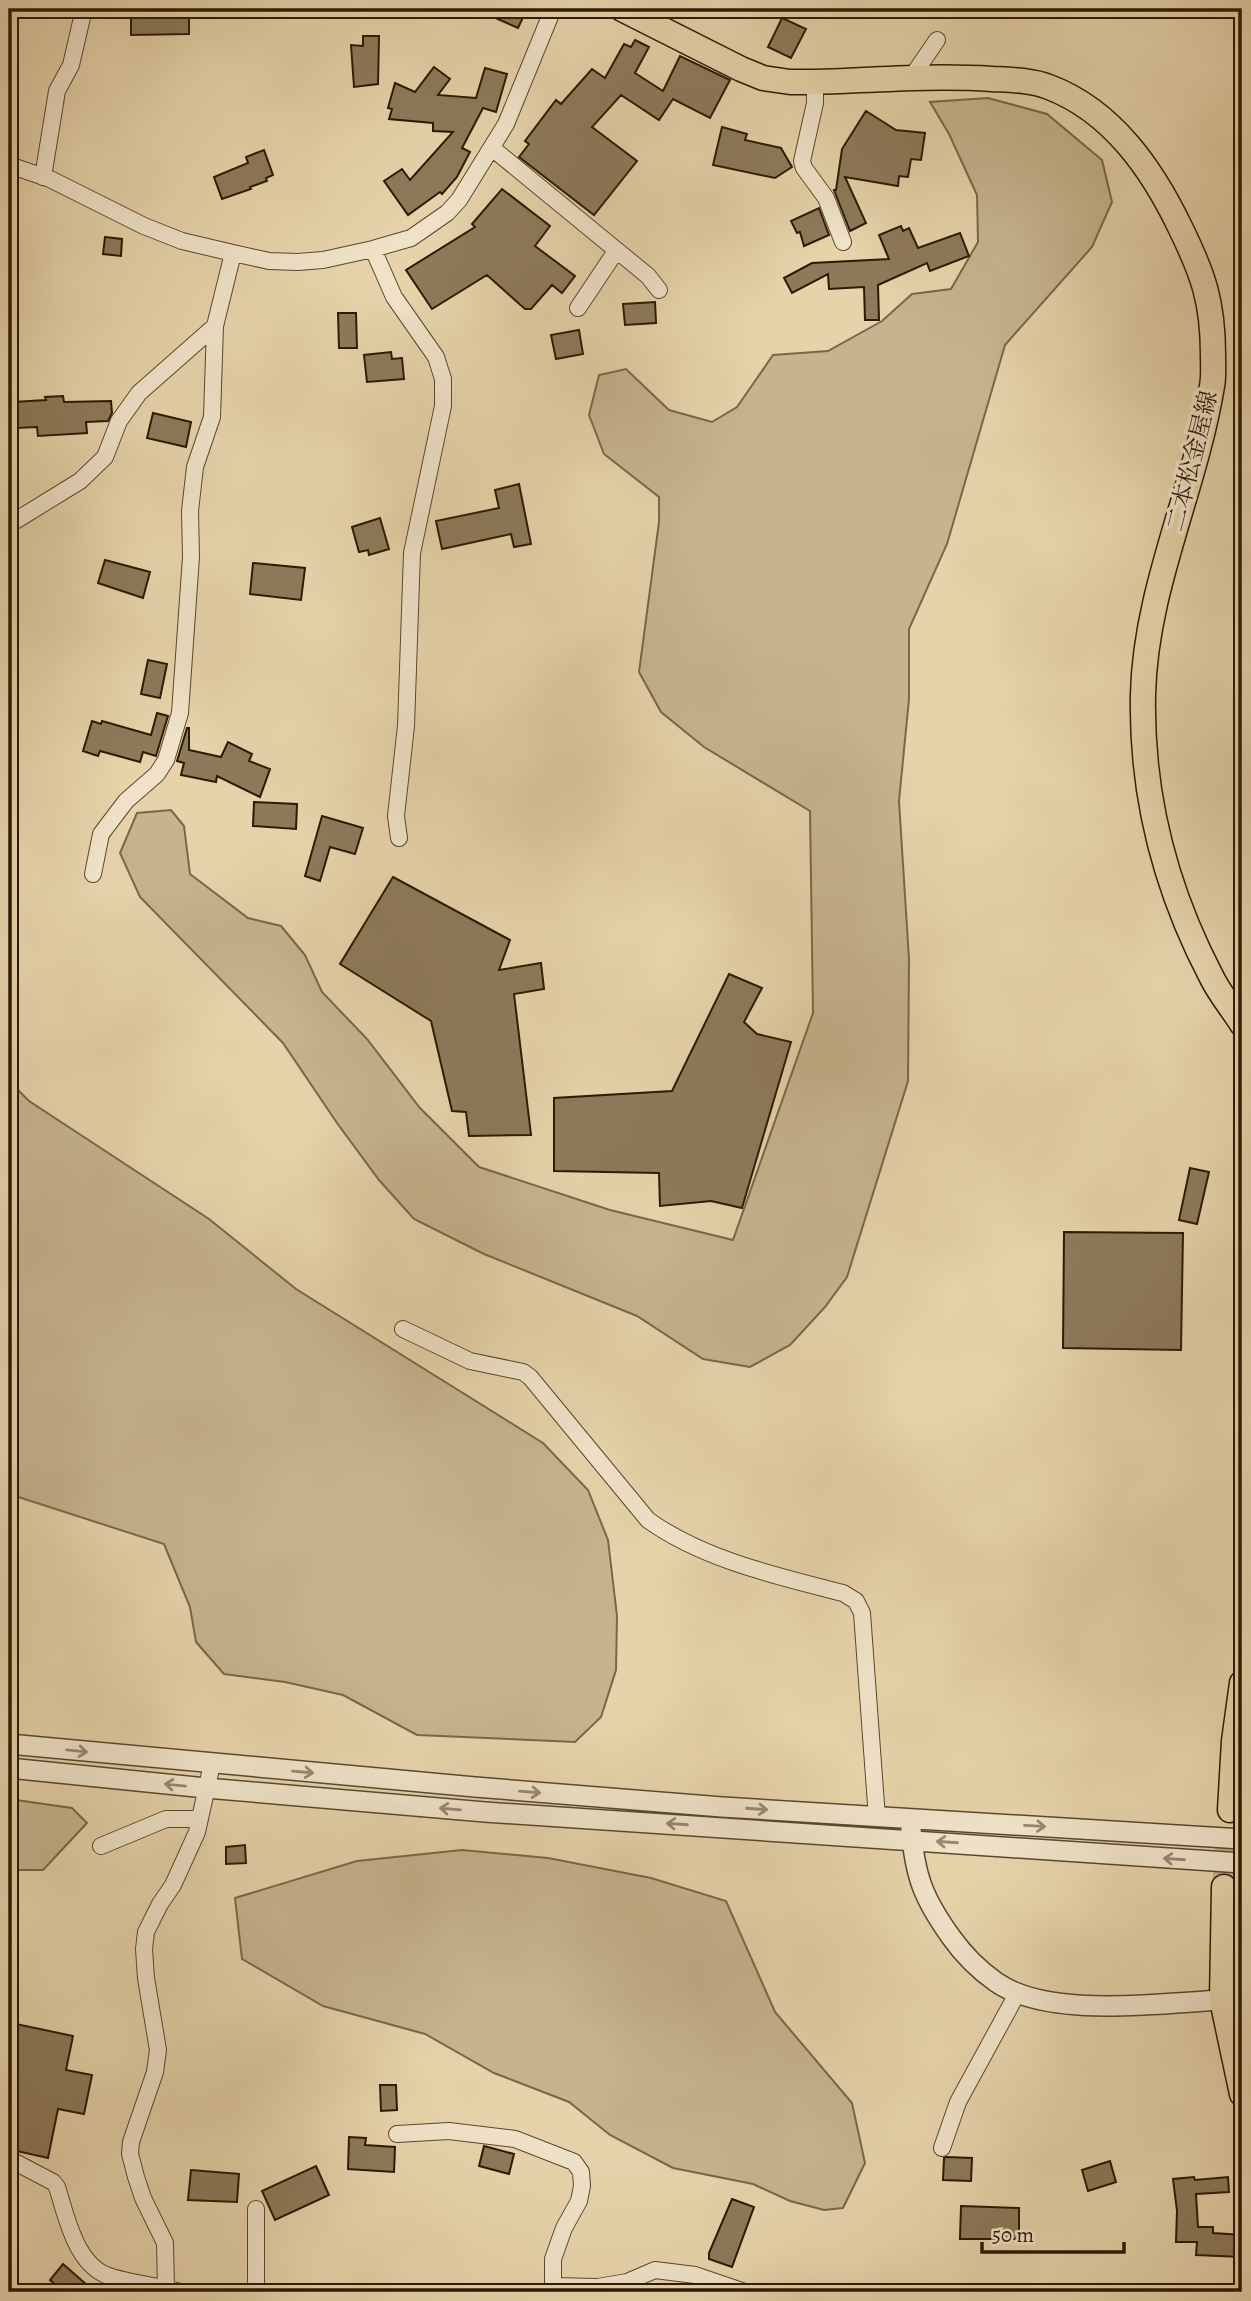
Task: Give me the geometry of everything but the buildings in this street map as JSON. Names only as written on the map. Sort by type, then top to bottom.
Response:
[{"type":"main road","name":"二本松金屋線","points":[[622,9],[763,78],[790,82],[977,78],[1019,80],[1047,86],[1072,98],[1114,131],[1144,164],[1165,196],[1208,292],[1213,332],[1213,381],[1205,429],[1171,545],[1151,631],[1143,692],[1144,753],[1151,803],[1165,866],[1212,979],[1242,1024]]},
{"type":"main road","points":[[1230,1810],[1234,1741],[1242,1683]]},
{"type":"main road","points":[[1224,1887],[1222,2000],[1242,2094]]},
{"type":"street","points":[[43,177],[57,91],[71,65],[84,9]]},
{"type":"street","points":[[9,165],[43,177],[144,226],[183,241],[233,253],[269,261],[298,262],[323,260],[373,249],[411,238],[447,213],[459,200],[506,124],[553,9]]},
{"type":"street","points":[[911,78],[937,40]]},
{"type":"street","points":[[815,82],[815,103],[802,161],[804,168],[826,198],[844,242]]},
{"type":"street","points":[[492,148],[648,276],[659,290]]},
{"type":"street","points":[[373,249],[394,297],[436,357],[443,379],[443,406],[412,553],[406,726],[396,816],[399,838]]},
{"type":"street","points":[[578,308],[616,251]]},
{"type":"street","points":[[93,874],[101,834],[126,801],[162,767],[173,743],[180,713],[191,557],[190,511],[195,467],[212,417],[215,326],[233,253]]},
{"type":"street","points":[[15,521],[80,481],[104,457],[119,421],[139,393],[215,326]]},
{"type":"street","points":[[403,1329],[470,1361],[530,1377],[648,1520],[672,1538],[758,1571],[843,1593],[856,1601],[862,1613],[877,1818]]},
{"type":"street","points":[[9,1744],[502,1790],[877,1818],[1242,1839]]},
{"type":"street","points":[[9,2159],[53,2182],[57,2187],[70,2231],[95,2269],[107,2275],[173,2290],[165,2243],[143,2197],[130,2154],[155,2073],[158,2050],[149,2003],[144,1949],[146,1933],[173,1885],[197,1832],[212,1764]]},
{"type":"street","points":[[9,1768],[485,1812],[1242,1863]]},
{"type":"street","points":[[101,1846],[166,1819],[200,1819]]},
{"type":"street","points":[[910,1820],[921,1888],[961,1952],[997,1983],[1018,1992],[1076,2005],[1112,2006],[1222,2000]]},
{"type":"street","points":[[942,2148],[958,2102],[1018,1992]]},
{"type":"street","points":[[397,2134],[449,2132],[515,2139],[574,2162],[581,2172],[582,2186],[579,2201],[564,2228],[553,2259],[553,2289],[598,2287],[627,2282],[655,2270],[695,2275],[745,2292]]},
{"type":"street","points":[[256,2209],[256,2292]]},
{"type":"shaded area","points":[[988,98],[1047,114],[1102,160],[1112,202],[1092,247],[1005,345],[947,544],[909,629],[909,699],[899,801],[909,959],[908,1081],[847,1277],[825,1307],[790,1345],[750,1367],[703,1359],[637,1316],[484,1254],[414,1219],[379,1180],[283,1043],[140,897],[120,853],[137,813],[171,810],[184,826],[190,874],[248,918],[281,926],[305,955],[322,992],[367,1039],[420,1108],[479,1167],[610,1210],[733,1240],[813,1013],[810,811],[704,747],[661,712],[639,672],[659,522],[659,497],[604,454],[589,415],[599,375],[626,369],[669,410],[712,422],[737,407],[773,355],[828,351],[882,321],[912,294],[951,289],[978,242],[977,195],[949,134],[930,102]]},
{"type":"shaded area","points":[[9,1081],[29,1101],[209,1219],[296,1289],[543,1443],[588,1490],[608,1540],[617,1616],[616,1670],[601,1717],[575,1742],[417,1735],[343,1695],[285,1682],[224,1674],[196,1642],[190,1607],[164,1544],[9,1494]]},
{"type":"shaded area","points":[[9,1799],[72,1808],[87,1823],[43,1870],[9,1870]]},
{"type":"shaded area","points":[[462,1850],[548,1858],[651,1878],[726,1901],[775,2012],[852,2103],[865,2163],[843,2208],[824,2210],[790,2201],[753,2184],[673,2168],[610,2135],[569,2102],[494,2073],[425,2034],[323,2006],[242,1959],[235,1898],[357,1861]]},
{"type":"tunnel","points":[[1224,1887],[1230,1810]]}]
